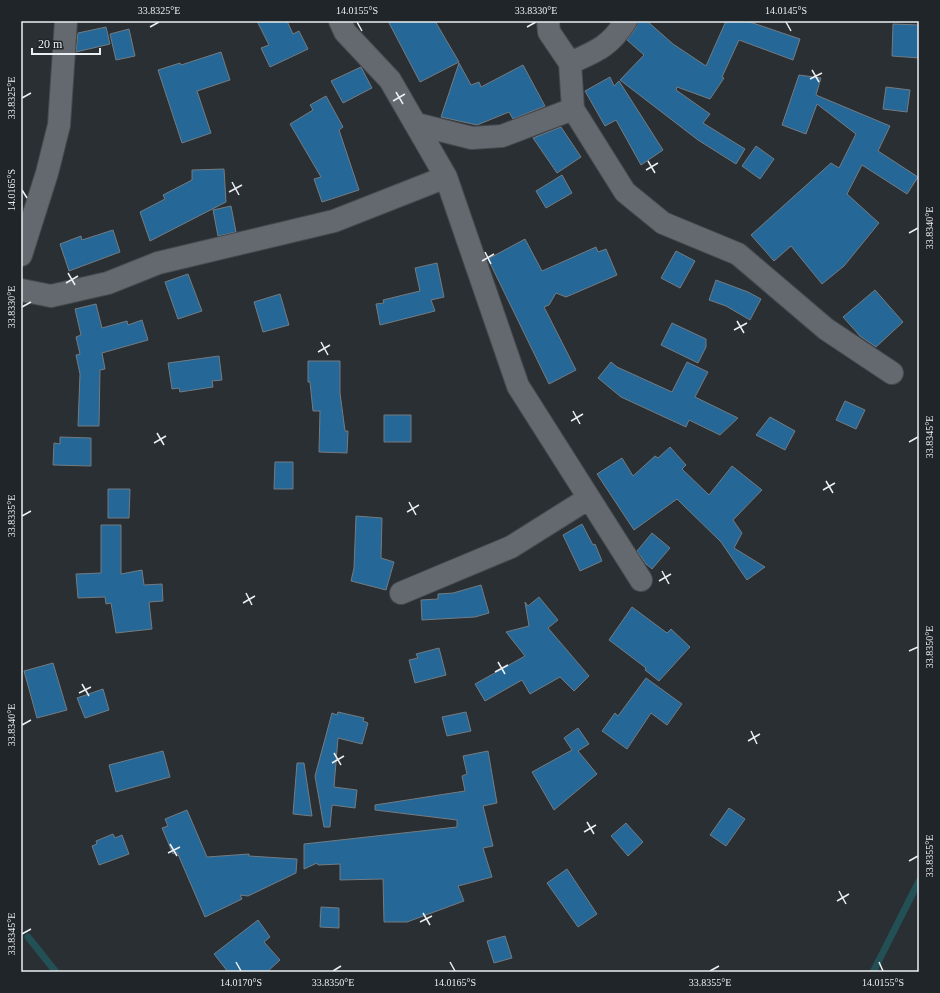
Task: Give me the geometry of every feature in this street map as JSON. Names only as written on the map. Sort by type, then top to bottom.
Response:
[{"type":"street","points":[[21,255],[47,173],[59,125],[66,21]]},
{"type":"street","points":[[340,21],[345,32],[390,80],[446,177],[518,386],[641,580]]},
{"type":"street","points":[[548,21],[549,32],[570,63],[573,109],[625,192],[663,223],[738,254],[826,329],[892,373]]},
{"type":"street","points":[[570,63],[603,48],[617,35],[626,21]]},
{"type":"street","points":[[416,124],[472,138],[502,136],[573,109]]},
{"type":"street","points":[[21,290],[51,296],[108,283],[158,264],[334,221],[446,177]]},
{"type":"street","points":[[401,593],[511,547],[589,498]]},
{"type":"building","points":[[257,21],[287,21],[293,34],[299,31],[308,49],[270,67],[261,48],[269,45]]},
{"type":"building","points":[[388,21],[435,21],[459,62],[420,82]]},
{"type":"building","points":[[638,21],[647,21],[673,44],[706,66],[726,21],[747,21],[800,39],[793,60],[739,40],[722,77],[724,78],[710,99],[677,87],[676,90],[710,114],[703,123],[745,149],[736,164],[698,140],[620,80],[644,55],[627,40],[636,28]]},
{"type":"building","points":[[893,24],[919,25],[919,58],[892,56]]},
{"type":"building","points":[[106,27],[110,44],[76,52],[78,33]]},
{"type":"building","points":[[129,29],[135,56],[116,60],[110,34]]},
{"type":"building","points":[[221,52],[230,80],[197,91],[211,133],[182,143],[158,70],[180,63],[181,65]]},
{"type":"building","points":[[459,63],[471,85],[479,82],[481,87],[523,65],[545,106],[513,119],[509,112],[477,125],[441,117]]},
{"type":"building","points":[[361,67],[372,88],[343,103],[331,81]]},
{"type":"building","points":[[799,75],[821,78],[816,95],[890,126],[878,151],[918,177],[907,194],[862,165],[847,194],[879,223],[844,266],[822,284],[791,246],[774,261],[751,235],[831,163],[839,168],[856,134],[817,104],[806,134],[782,125]]},
{"type":"building","points":[[610,77],[614,86],[619,81],[663,150],[641,165],[616,120],[605,126],[585,91]]},
{"type":"building","points":[[886,87],[910,90],[907,112],[883,109]]},
{"type":"building","points":[[326,96],[343,127],[339,130],[359,190],[322,202],[314,179],[321,177],[290,124],[313,110],[310,105]]},
{"type":"building","points":[[561,127],[581,157],[557,173],[533,138]]},
{"type":"building","points":[[756,146],[774,159],[760,179],[742,166]]},
{"type":"building","points":[[224,169],[226,202],[150,241],[140,212],[165,199],[163,195],[192,180],[192,170]]},
{"type":"building","points":[[562,175],[572,193],[546,208],[536,191]]},
{"type":"building","points":[[231,206],[236,232],[218,236],[213,210]]},
{"type":"building","points":[[113,230],[120,252],[69,271],[60,244],[81,236],[82,240]]},
{"type":"building","points":[[525,239],[542,271],[596,247],[598,252],[606,249],[617,275],[566,297],[556,293],[549,305],[544,307],[576,370],[549,384],[488,259]]},
{"type":"building","points":[[676,251],[695,261],[680,288],[661,278]]},
{"type":"building","points":[[437,263],[444,297],[431,300],[435,311],[380,325],[376,304],[384,303],[383,300],[420,291],[415,268]]},
{"type":"building","points":[[188,274],[202,311],[178,319],[165,282]]},
{"type":"building","points":[[716,280],[748,292],[761,299],[750,320],[726,306],[709,300]]},
{"type":"building","points":[[875,290],[903,322],[876,347],[860,336],[843,317]]},
{"type":"building","points":[[280,294],[289,325],[263,332],[254,302]]},
{"type":"building","points":[[96,304],[102,328],[127,321],[128,325],[142,320],[148,340],[102,353],[105,369],[100,370],[99,426],[78,426],[80,374],[76,355],[80,354],[76,337],[81,335],[75,309]]},
{"type":"building","points":[[672,323],[706,339],[706,347],[698,363],[661,345]]},
{"type":"building","points":[[219,356],[222,380],[212,381],[213,387],[180,392],[179,388],[172,389],[168,363]]},
{"type":"building","points":[[308,361],[340,361],[340,393],[345,431],[348,431],[347,453],[319,452],[320,411],[313,411],[310,382],[308,382]]},
{"type":"building","points":[[611,362],[617,367],[672,392],[687,362],[708,372],[695,397],[738,418],[720,435],[689,420],[686,427],[621,397],[598,378]]},
{"type":"building","points":[[845,401],[865,410],[856,429],[836,420]]},
{"type":"building","points":[[384,415],[411,415],[411,442],[384,442]]},
{"type":"building","points":[[770,417],[795,431],[785,450],[756,435]]},
{"type":"building","points":[[60,437],[91,438],[91,466],[53,465],[54,443],[60,444]]},
{"type":"building","points":[[670,447],[686,465],[682,469],[709,495],[732,466],[762,490],[733,520],[742,533],[734,548],[765,567],[747,580],[721,542],[677,499],[634,530],[597,474],[622,458],[633,476],[655,456],[658,458]]},
{"type":"building","points":[[275,462],[293,462],[293,489],[274,489]]},
{"type":"building","points":[[108,489],[130,489],[129,518],[108,518]]},
{"type":"building","points":[[356,516],[382,518],[381,558],[394,562],[386,590],[351,581],[354,568]]},
{"type":"building","points":[[582,524],[593,545],[595,544],[602,561],[580,571],[563,535]]},
{"type":"building","points":[[101,525],[121,525],[121,574],[142,570],[144,585],[162,584],[163,601],[149,602],[152,629],[116,633],[111,603],[106,604],[105,597],[78,598],[76,574],[101,573]]},
{"type":"building","points":[[652,533],[670,548],[652,569],[646,564],[637,551]]},
{"type":"building","points":[[481,585],[489,613],[475,617],[422,620],[421,600],[438,599],[438,594],[453,593]]},
{"type":"building","points":[[539,597],[558,620],[548,628],[589,676],[574,691],[560,677],[530,694],[522,680],[485,701],[475,684],[525,656],[506,632],[529,626],[525,602],[528,606]]},
{"type":"building","points":[[632,607],[667,633],[671,629],[690,647],[659,681],[645,670],[646,668],[609,640]]},
{"type":"building","points":[[439,648],[446,675],[415,683],[409,660],[418,658],[416,654]]},
{"type":"building","points":[[53,663],[67,710],[37,718],[24,671]]},
{"type":"building","points":[[646,678],[682,704],[667,725],[651,713],[627,749],[602,731],[615,713],[618,716]]},
{"type":"building","points":[[103,689],[109,710],[85,718],[77,698]]},
{"type":"building","points":[[338,712],[364,718],[363,721],[368,723],[362,744],[338,738],[334,787],[357,790],[355,808],[332,805],[330,827],[324,827],[315,776],[332,713],[337,715]]},
{"type":"building","points":[[466,712],[471,731],[447,736],[442,717]]},
{"type":"building","points":[[578,728],[589,744],[578,751],[597,774],[554,810],[532,772],[572,750],[564,738]]},
{"type":"building","points":[[163,751],[170,777],[116,792],[109,765]]},
{"type":"building","points":[[488,751],[497,803],[483,806],[493,846],[483,848],[492,877],[458,886],[464,901],[407,922],[384,922],[383,879],[340,880],[340,864],[318,865],[317,863],[304,869],[304,844],[457,827],[457,820],[375,810],[375,805],[465,791],[462,776],[467,774],[463,756]]},
{"type":"building","points":[[297,763],[304,763],[312,816],[293,814]]},
{"type":"building","points":[[729,808],[745,819],[726,846],[710,835]]},
{"type":"building","points":[[187,810],[207,857],[249,854],[249,856],[297,859],[296,873],[248,896],[240,895],[242,899],[205,917],[177,852],[173,854],[162,828],[168,826],[165,819]]},
{"type":"building","points":[[626,823],[643,842],[628,856],[611,836]]},
{"type":"building","points":[[113,834],[115,838],[122,835],[129,854],[99,865],[92,846],[97,844],[96,841]]},
{"type":"building","points":[[567,869],[597,914],[578,927],[547,883]]},
{"type":"building","points":[[321,907],[339,908],[339,928],[320,927]]},
{"type":"building","points":[[258,920],[270,937],[264,942],[280,960],[267,972],[228,972],[214,954]]},
{"type":"building","points":[[505,936],[512,958],[494,963],[487,941]]},
{"type":"waterway","points":[[873,972],[919,881]]},
{"type":"waterway","points":[[28,937],[56,972]]}]
